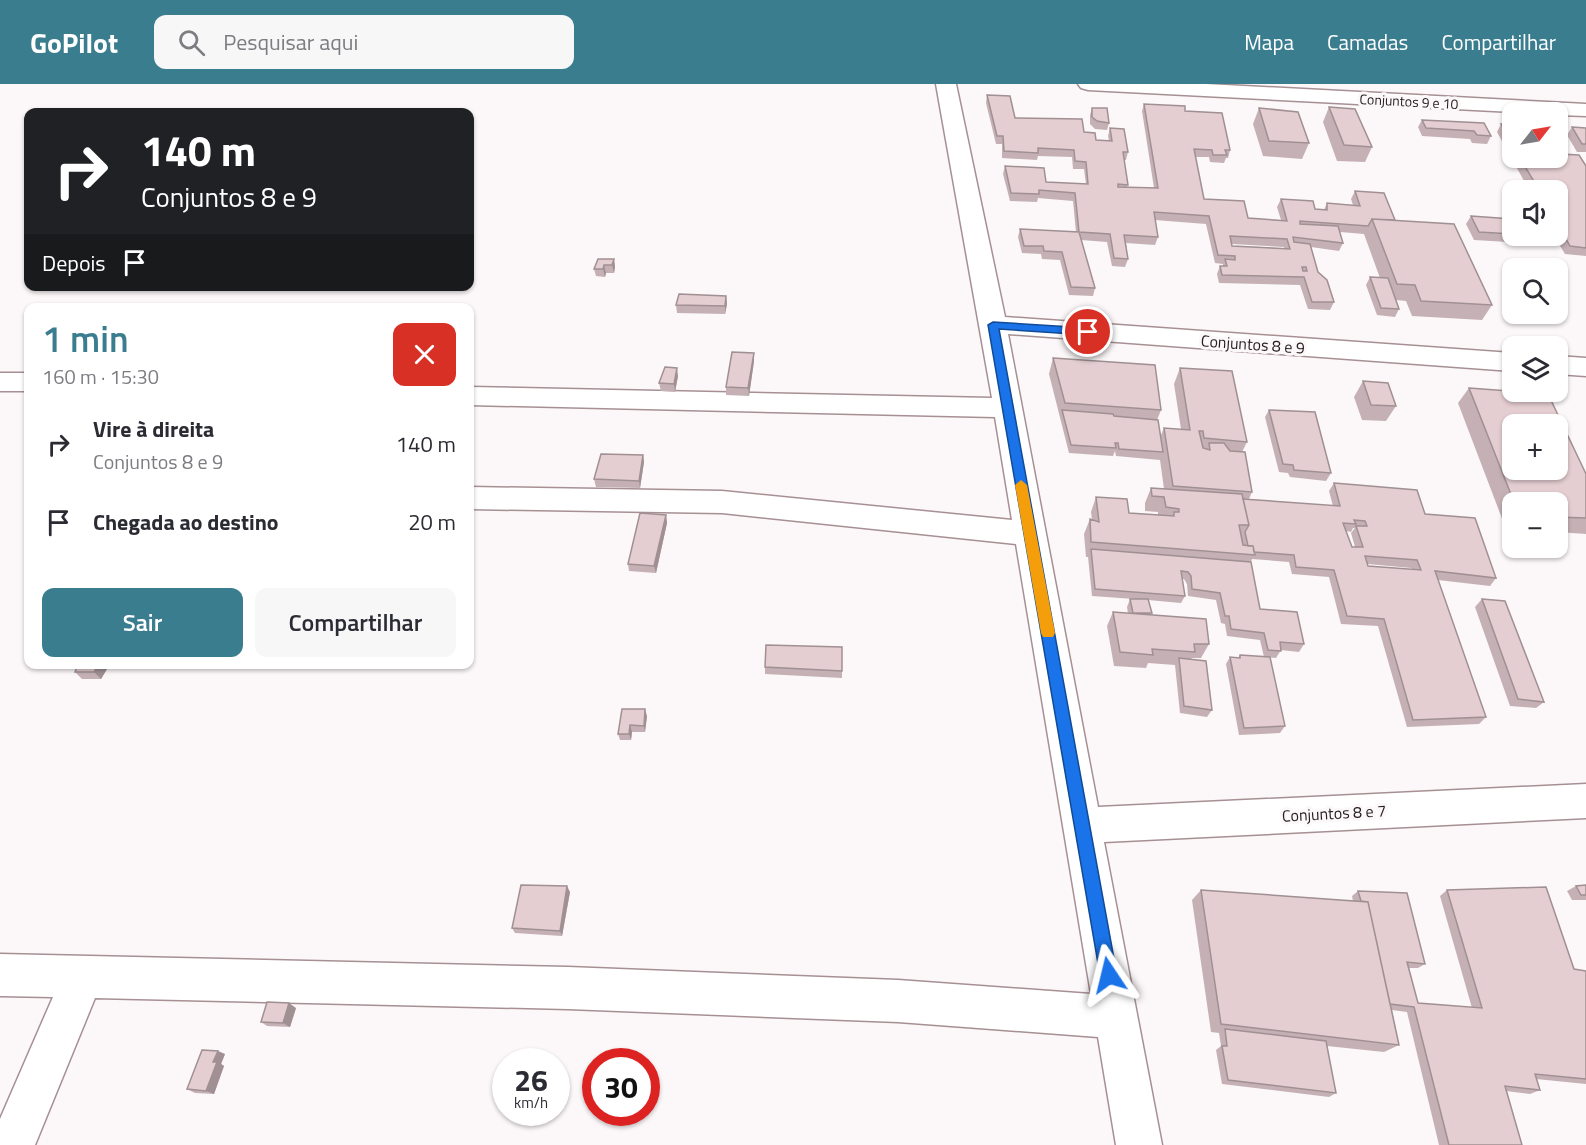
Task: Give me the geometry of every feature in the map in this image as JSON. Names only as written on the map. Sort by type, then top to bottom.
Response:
[{"type":"street","points":[[946,84],[993,325],[1139,1145]]},
{"type":"street","name":"Conjuntos 9 e 10","points":[[1088,84],[1586,110]]},
{"type":"street","name":"Conjuntos 8 e 9","points":[[993,325],[1502,361]]},
{"type":"street","points":[[1568,366],[1586,367]]},
{"type":"street","points":[[0,381],[24,382]]},
{"type":"street","points":[[474,396],[1008,408]]},
{"type":"street","points":[[474,498],[722,502],[1030,534]]},
{"type":"street","name":"Conjuntos 8 e 7","points":[[1082,825],[1586,801]]},
{"type":"street","points":[[0,975],[568,988],[898,1001],[1117,1017]]},
{"type":"street","points":[[12,1145],[83,977]]},
{"type":"building","points":[[987,95],[1010,96],[1015,118],[1082,119],[1084,132],[1095,133],[1096,140],[1112,141],[1110,128],[1124,129],[1128,152],[1123,152],[1128,185],[1118,184],[1118,187],[1158,188],[1144,104],[1185,106],[1185,111],[1222,113],[1230,150],[1225,150],[1227,155],[1213,155],[1212,150],[1194,149],[1204,199],[1244,201],[1248,218],[1287,221],[1281,199],[1313,201],[1315,209],[1327,210],[1327,203],[1360,206],[1355,191],[1384,193],[1395,220],[1372,219],[1368,226],[1300,221],[1300,224],[1338,226],[1343,243],[1293,237],[1294,242],[1310,244],[1318,272],[1327,280],[1334,302],[1312,302],[1304,277],[1222,275],[1220,266],[1227,266],[1225,259],[1235,260],[1235,256],[1218,255],[1209,216],[1154,212],[1158,237],[1124,235],[1128,259],[1114,258],[1110,234],[1079,232],[1075,193],[1039,190],[1039,194],[1011,193],[1005,166],[1044,168],[1046,182],[1088,184],[1086,162],[1075,161],[1074,150],[1038,148],[1038,153],[1004,151],[1003,136],[997,136]],"holes":[[[1230,236],[1287,239],[1290,249],[1232,246]]]},
{"type":"building","points":[[1329,107],[1355,109],[1372,147],[1344,145]]},
{"type":"building","points":[[1092,108],[1107,108],[1109,123],[1097,121],[1092,117]]},
{"type":"building","points":[[1259,108],[1298,112],[1309,143],[1269,141]]},
{"type":"building","points":[[1422,120],[1484,123],[1491,136],[1477,135],[1474,131],[1426,128]]},
{"type":"building","points":[[1572,127],[1586,128],[1586,144],[1582,144]]},
{"type":"building","points":[[1568,154],[1579,155],[1586,166],[1586,248],[1570,246],[1568,242],[1568,180],[1533,180],[1526,168],[1568,168]]},
{"type":"building","points":[[1471,216],[1502,218],[1502,233],[1479,232]]},
{"type":"building","points":[[1372,219],[1454,224],[1492,305],[1421,301],[1415,285],[1397,284]]},
{"type":"building","points":[[1020,229],[1079,232],[1095,288],[1071,287],[1062,252],[1044,251],[1043,246],[1024,246]]},
{"type":"building","points":[[598,259],[614,259],[612,265],[604,265],[603,269],[594,269]]},
{"type":"building","points":[[1370,277],[1388,278],[1399,309],[1381,308]]},
{"type":"building","points":[[679,294],[726,296],[725,306],[676,305]]},
{"type":"building","points":[[732,352],[754,353],[748,388],[726,387]]},
{"type":"building","points":[[1053,358],[1155,365],[1161,410],[1065,403]]},
{"type":"building","points":[[665,367],[677,368],[674,384],[659,383]]},
{"type":"building","points":[[1180,368],[1232,371],[1247,442],[1204,438],[1203,431],[1199,431],[1203,448],[1210,450],[1209,443],[1224,443],[1230,451],[1245,452],[1252,492],[1173,486],[1164,428],[1190,430]]},
{"type":"building","points":[[1363,381],[1388,383],[1396,406],[1371,405]]},
{"type":"building","points":[[1469,388],[1502,391],[1502,402],[1552,402],[1558,414],[1502,414],[1502,472]]},
{"type":"building","points":[[1062,410],[1158,420],[1163,452],[1119,449],[1118,443],[1115,443],[1116,448],[1071,445]]},
{"type":"building","points":[[1269,410],[1315,412],[1331,473],[1294,470],[1293,465],[1283,464]]},
{"type":"building","points":[[1568,436],[1586,474],[1586,518],[1568,517],[1568,492],[1510,492],[1505,480],[1568,480]]},
{"type":"building","points":[[601,454],[643,455],[639,481],[594,479]]},
{"type":"building","points":[[1334,483],[1417,490],[1425,514],[1475,518],[1496,578],[1435,571],[1486,717],[1413,720],[1384,619],[1347,616],[1334,570],[1296,567],[1294,555],[1254,552],[1253,546],[1248,546],[1245,532],[1249,525],[1243,499],[1340,506]],"holes":[[[1354,520],[1365,521],[1367,526],[1356,526],[1363,547],[1352,547],[1343,523],[1356,524]],[[1365,556],[1417,560],[1421,570],[1368,566]]]},
{"type":"building","points":[[1151,488],[1242,494],[1249,525],[1239,525],[1243,545],[1253,546],[1255,555],[1091,542],[1090,519],[1099,522],[1096,497],[1127,499],[1129,513],[1174,516],[1174,512],[1179,512],[1179,509],[1166,507],[1164,497],[1152,496]]},
{"type":"building","points":[[640,513],[666,515],[654,566],[628,564]]},
{"type":"building","points":[[1091,549],[1251,562],[1260,609],[1297,612],[1304,644],[1280,642],[1281,651],[1268,650],[1264,633],[1231,629],[1229,616],[1225,616],[1220,593],[1192,589],[1191,576],[1188,572],[1181,571],[1185,596],[1095,589]]},
{"type":"building","points":[[1130,599],[1148,599],[1152,613],[1133,613]]},
{"type":"building","points":[[1482,599],[1505,601],[1544,702],[1518,699]]},
{"type":"building","points":[[1113,612],[1206,619],[1209,644],[1194,644],[1195,652],[1152,649],[1153,655],[1120,652]]},
{"type":"building","points":[[766,645],[842,647],[842,671],[765,667]]},
{"type":"building","points":[[1240,655],[1270,657],[1285,726],[1244,728],[1230,657],[1240,658]]},
{"type":"building","points":[[1179,658],[1206,661],[1212,710],[1184,706]]},
{"type":"building","points":[[76,669],[96,669],[94,672],[75,672]]},
{"type":"building","points":[[622,709],[645,709],[644,726],[630,725],[629,734],[618,734]]},
{"type":"building","points":[[521,885],[567,886],[560,931],[512,928]]},
{"type":"building","points":[[1586,885],[1586,895],[1581,895],[1576,886]]},
{"type":"building","points":[[1546,887],[1574,969],[1586,971],[1586,1079],[1535,1074],[1540,1090],[1505,1086],[1522,1145],[1449,1145],[1414,1007],[1390,1004],[1368,902],[1361,901],[1358,891],[1407,893],[1425,964],[1407,962],[1418,1003],[1482,1008],[1447,890]]},
{"type":"building","points":[[1201,890],[1368,902],[1399,1045],[1221,1024]]},
{"type":"building","points":[[267,1002],[289,1003],[283,1023],[261,1022]]},
{"type":"building","points":[[1225,1029],[1326,1041],[1336,1093],[1228,1080],[1222,1046],[1227,1046]]},
{"type":"building","points":[[202,1050],[218,1051],[213,1062],[217,1062],[206,1091],[187,1089]]},
{"type":"slow traffic","points":[[1021,485],[1048,633]]},
{"type":"route","points":[[1088,332],[993,325],[1109,975]]}]
